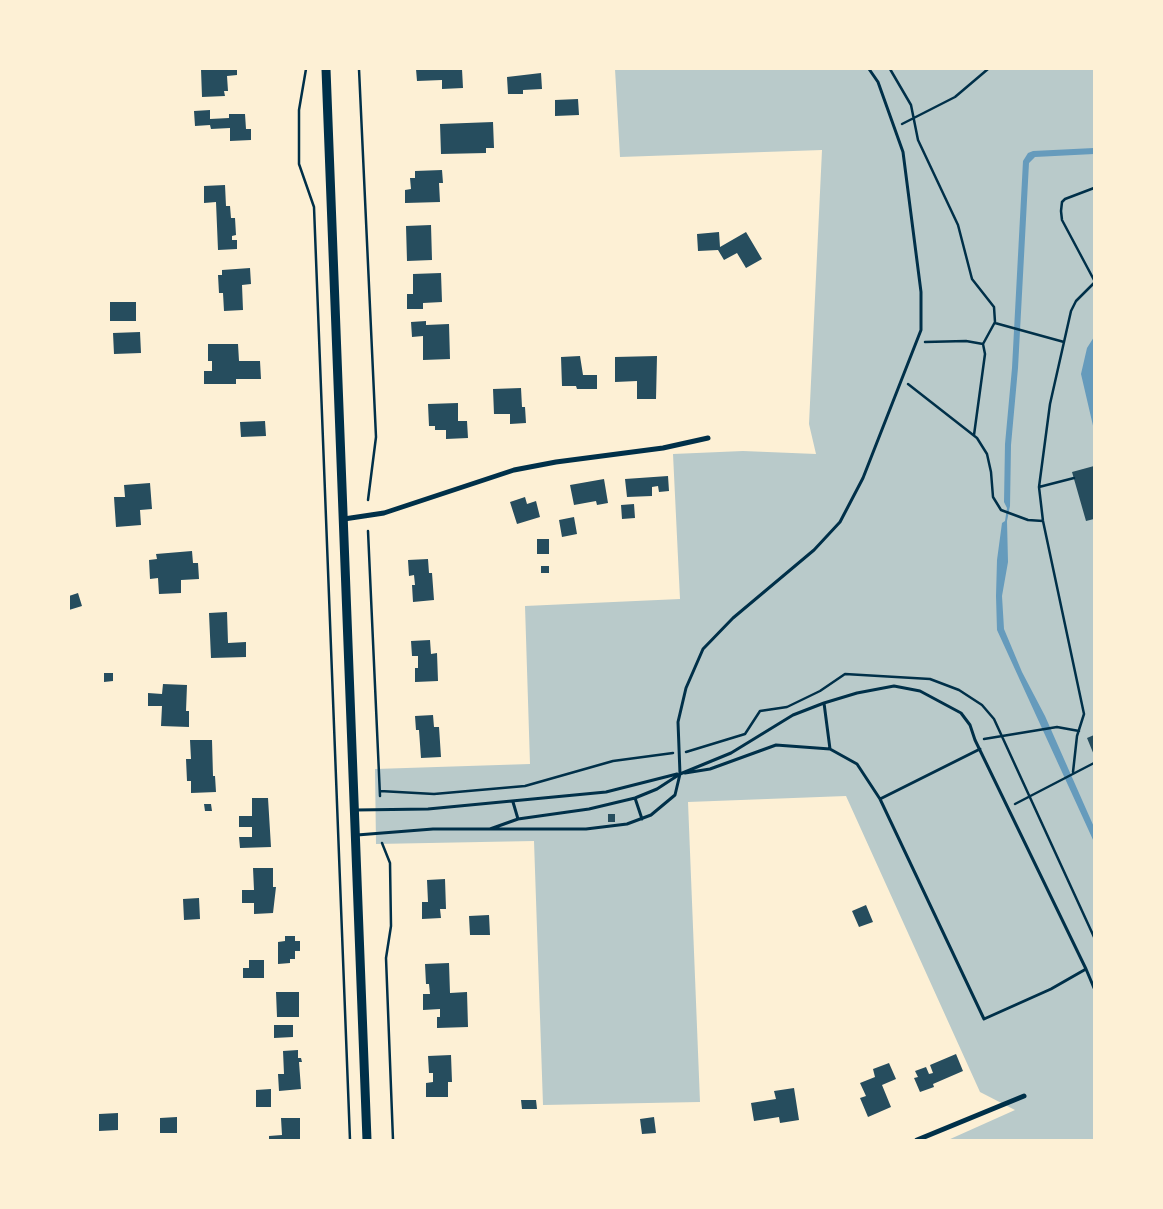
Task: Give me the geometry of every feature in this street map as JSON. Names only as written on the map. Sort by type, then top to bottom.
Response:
[{"type":"main road","points":[[326,69],[367,1140]]},
{"type":"street","points":[[344,519],[384,513],[514,470],[556,462],[663,448],[708,438]]},
{"type":"street","points":[[917,1140],[1024,1096]]},
{"type":"lane","points":[[356,835],[490,829],[586,830],[628,824],[642,819],[651,815],[675,795],[680,774],[678,722],[686,688],[703,649],[733,618],[814,550],[840,522],[863,478],[903,381],[921,330],[921,292],[903,152],[878,82],[870,69]]},
{"type":"lane","points":[[490,829],[518,819],[589,808],[635,798],[657,789],[680,774],[731,753],[793,715],[857,693],[894,686],[920,691],[961,713],[970,725],[975,740],[1094,988]]},
{"type":"lane","points":[[824,704],[830,749]]},
{"type":"lane","points":[[355,810],[428,809],[606,792],[680,774],[710,769],[776,745],[830,749],[857,764],[880,798],[984,1019],[1051,988],[1086,969]]},
{"type":"lane","points":[[880,798],[980,749]]},
{"type":"lane","points":[[635,798],[642,819]]},
{"type":"lane","points":[[513,802],[518,819]]},
{"type":"path","points":[[306,69],[299,110],[299,164],[301,174],[312,196],[314,207],[350,1140]]},
{"type":"path","points":[[359,69],[376,437],[368,500]]},
{"type":"path","points":[[890,69],[911,105],[918,140],[958,225],[972,279],[994,307],[995,322],[983,344],[985,354],[974,436]]},
{"type":"path","points":[[895,128],[954,97],[988,69]]},
{"type":"path","points":[[1073,772],[1079,731],[1084,714],[1043,521],[1039,486],[1050,404],[1071,311],[1076,301],[1094,281],[1062,220],[1062,202],[1065,199],[1094,188]]},
{"type":"path","points":[[995,322],[1013,329],[1027,331],[1064,342]]},
{"type":"path","points":[[917,342],[966,341],[983,344]]},
{"type":"path","points":[[903,381],[974,436],[987,454],[996,505],[1010,515],[1043,521]]},
{"type":"path","points":[[1039,486],[1074,478]]},
{"type":"path","points":[[368,530],[380,796]]},
{"type":"path","points":[[380,791],[434,794],[525,786],[614,761],[693,752],[744,734],[760,712],[787,707],[845,674],[930,679],[959,690],[982,705],[994,719],[1094,937]]},
{"type":"path","points":[[975,740],[1057,727],[1079,731]]},
{"type":"path","points":[[1009,808],[1073,772],[1094,763]]},
{"type":"path","points":[[382,843],[390,862],[391,926],[386,958],[393,1140]]},
{"type":"shaded area","points":[[615,69],[1094,69],[1094,1140],[948,1140],[1015,1110],[980,1092],[846,796],[688,802],[700,1102],[543,1105],[534,841],[376,844],[375,769],[530,764],[525,606],[680,599],[673,454],[743,451],[816,454],[809,424],[822,150],[620,157]]},
{"type":"water","points":[[1094,148],[1094,154],[1035,157],[1029,163],[1018,368],[1011,445],[1010,506],[1007,521],[1008,562],[1002,596],[1004,629],[1094,827],[1094,842],[997,630],[996,596],[997,560],[1002,523],[1005,521],[1007,508],[1004,502],[1005,444],[1012,368],[1023,161],[1028,153],[1033,151]]},
{"type":"water","points":[[1094,337],[1094,430],[1081,374],[1087,348]]},
{"type":"building","points":[[201,69],[237,69],[237,75],[227,76],[228,91],[224,91],[225,96],[202,97]]},
{"type":"building","points":[[416,69],[462,69],[463,88],[442,89],[442,80],[417,81]]},
{"type":"building","points":[[541,73],[542,89],[523,90],[523,94],[508,94],[507,77]]},
{"type":"building","points":[[578,99],[579,115],[555,116],[555,100]]},
{"type":"building","points":[[210,110],[210,119],[229,118],[229,114],[245,114],[246,129],[251,129],[251,140],[230,141],[230,128],[211,129],[210,125],[195,126],[194,111]]},
{"type":"building","points":[[493,122],[494,148],[486,148],[486,153],[441,154],[440,124]]},
{"type":"building","points":[[442,170],[443,183],[439,183],[440,202],[405,203],[405,190],[411,189],[410,178],[415,178],[415,171]]},
{"type":"building","points":[[225,185],[226,206],[230,206],[231,218],[235,218],[236,235],[232,236],[232,240],[237,240],[237,249],[218,250],[216,202],[204,203],[204,186]]},
{"type":"building","points":[[431,225],[432,260],[407,261],[406,226]]},
{"type":"building","points":[[719,232],[720,247],[746,232],[762,259],[746,268],[737,253],[724,260],[718,250],[698,251],[697,234]]},
{"type":"building","points":[[250,268],[251,284],[242,285],[243,310],[224,311],[223,293],[219,293],[218,275],[222,275],[222,270]]},
{"type":"building","points":[[441,273],[442,302],[423,303],[423,309],[407,309],[407,294],[413,294],[413,274]]},
{"type":"building","points":[[110,302],[136,302],[136,321],[110,321]]},
{"type":"building","points":[[426,321],[426,325],[449,324],[450,359],[423,360],[423,336],[412,337],[411,322]]},
{"type":"building","points":[[140,332],[141,353],[114,354],[113,333]]},
{"type":"building","points":[[208,344],[238,344],[239,361],[260,361],[261,379],[236,379],[236,384],[204,384],[204,371],[212,371],[212,361],[208,361]]},
{"type":"building","points":[[580,356],[583,375],[597,375],[597,389],[577,389],[576,386],[562,386],[561,357]]},
{"type":"building","points":[[657,356],[656,399],[637,399],[637,381],[615,382],[615,357]]},
{"type":"building","points":[[521,388],[522,407],[525,407],[526,423],[510,424],[510,414],[494,414],[493,389]]},
{"type":"building","points":[[458,403],[458,421],[467,421],[468,438],[446,439],[446,430],[435,430],[435,426],[429,426],[428,404]]},
{"type":"building","points":[[265,421],[266,436],[241,437],[240,422]]},
{"type":"building","points":[[1094,466],[1094,519],[1086,521],[1072,472]]},
{"type":"building","points":[[668,476],[669,491],[659,492],[658,486],[652,487],[652,496],[627,497],[625,479]]},
{"type":"building","points":[[604,479],[608,503],[597,505],[596,501],[574,505],[570,485]]},
{"type":"building","points":[[150,483],[152,509],[140,510],[141,525],[116,527],[114,497],[125,497],[124,485]]},
{"type":"building","points":[[525,497],[527,504],[536,501],[540,517],[517,524],[510,502]]},
{"type":"building","points":[[634,504],[635,518],[622,519],[621,505]]},
{"type":"building","points":[[574,517],[577,534],[562,537],[559,520]]},
{"type":"building","points":[[537,539],[549,539],[549,554],[537,554]]},
{"type":"building","points":[[192,551],[193,563],[198,563],[199,579],[181,580],[181,593],[159,594],[158,578],[150,579],[149,560],[157,559],[156,554]]},
{"type":"building","points":[[428,559],[429,573],[432,573],[434,600],[413,602],[412,585],[415,585],[414,575],[409,576],[408,560]]},
{"type":"building","points":[[541,566],[549,566],[549,573],[541,573]]},
{"type":"building","points":[[78,593],[82,606],[69,610],[69,596]]},
{"type":"building","points":[[227,612],[228,643],[246,642],[246,657],[211,658],[209,613]]},
{"type":"building","points":[[430,640],[431,654],[437,653],[438,681],[415,682],[415,668],[418,668],[418,656],[412,656],[411,641]]},
{"type":"building","points":[[104,673],[113,673],[113,681],[104,682]]},
{"type":"building","points":[[163,684],[187,685],[186,711],[189,711],[189,727],[161,726],[162,706],[148,706],[148,693],[162,694]]},
{"type":"building","points":[[433,715],[434,727],[439,727],[441,757],[421,758],[419,730],[416,730],[415,716]]},
{"type":"building","points":[[1094,735],[1094,755],[1087,738]]},
{"type":"building","points":[[190,740],[212,740],[213,776],[215,776],[216,792],[191,793],[191,781],[187,781],[186,759],[191,759]]},
{"type":"building","points":[[252,798],[268,798],[271,847],[240,848],[239,837],[252,837],[252,827],[239,827],[239,816],[252,816]]},
{"type":"building","points":[[204,804],[211,804],[212,811],[205,811]]},
{"type":"building","points":[[608,814],[615,814],[615,822],[608,822]]},
{"type":"building","points":[[253,868],[273,868],[273,887],[276,887],[273,913],[254,914],[254,903],[242,903],[242,890],[254,890]]},
{"type":"building","points":[[445,879],[446,909],[440,909],[441,918],[422,919],[422,902],[428,902],[427,880]]},
{"type":"building","points":[[199,898],[200,919],[184,920],[183,899]]},
{"type":"building","points":[[866,905],[873,922],[859,927],[852,911]]},
{"type":"building","points":[[489,915],[490,935],[470,935],[469,916]]},
{"type":"building","points":[[285,936],[295,936],[295,941],[300,941],[300,951],[295,951],[295,959],[290,959],[290,963],[278,964],[278,942],[285,941]]},
{"type":"building","points":[[249,960],[264,960],[264,978],[243,978],[243,968],[249,968]]},
{"type":"building","points":[[449,963],[450,993],[467,992],[468,1027],[437,1028],[437,1017],[440,1017],[440,1009],[423,1010],[423,994],[430,994],[429,984],[426,984],[425,964]]},
{"type":"building","points":[[276,992],[299,992],[299,1017],[277,1017]]},
{"type":"building","points":[[274,1025],[293,1025],[293,1037],[274,1038]]},
{"type":"building","points":[[298,1050],[298,1058],[301,1058],[302,1062],[299,1062],[301,1089],[279,1091],[278,1074],[284,1074],[283,1051]]},
{"type":"building","points":[[956,1054],[963,1071],[933,1084],[934,1087],[920,1092],[914,1078],[918,1077],[915,1071],[926,1067],[929,1074],[933,1073],[930,1065]]},
{"type":"building","points":[[451,1055],[452,1082],[448,1082],[448,1097],[426,1097],[426,1083],[433,1082],[433,1073],[429,1073],[428,1056]]},
{"type":"building","points":[[889,1063],[896,1079],[882,1085],[891,1107],[868,1117],[860,1098],[866,1096],[860,1083],[875,1077],[873,1069]]},
{"type":"building","points":[[794,1088],[799,1120],[780,1123],[779,1117],[754,1121],[751,1103],[776,1099],[774,1091]]},
{"type":"building","points":[[271,1089],[271,1107],[256,1107],[256,1090]]},
{"type":"building","points":[[521,1100],[536,1100],[537,1109],[522,1109]]},
{"type":"building","points":[[118,1113],[118,1130],[99,1131],[99,1114]]},
{"type":"building","points":[[177,1117],[177,1133],[160,1133],[160,1118]]},
{"type":"building","points":[[654,1117],[656,1133],[642,1134],[640,1119]]},
{"type":"building","points":[[281,1118],[300,1118],[300,1140],[269,1140],[269,1136],[282,1135]]}]
